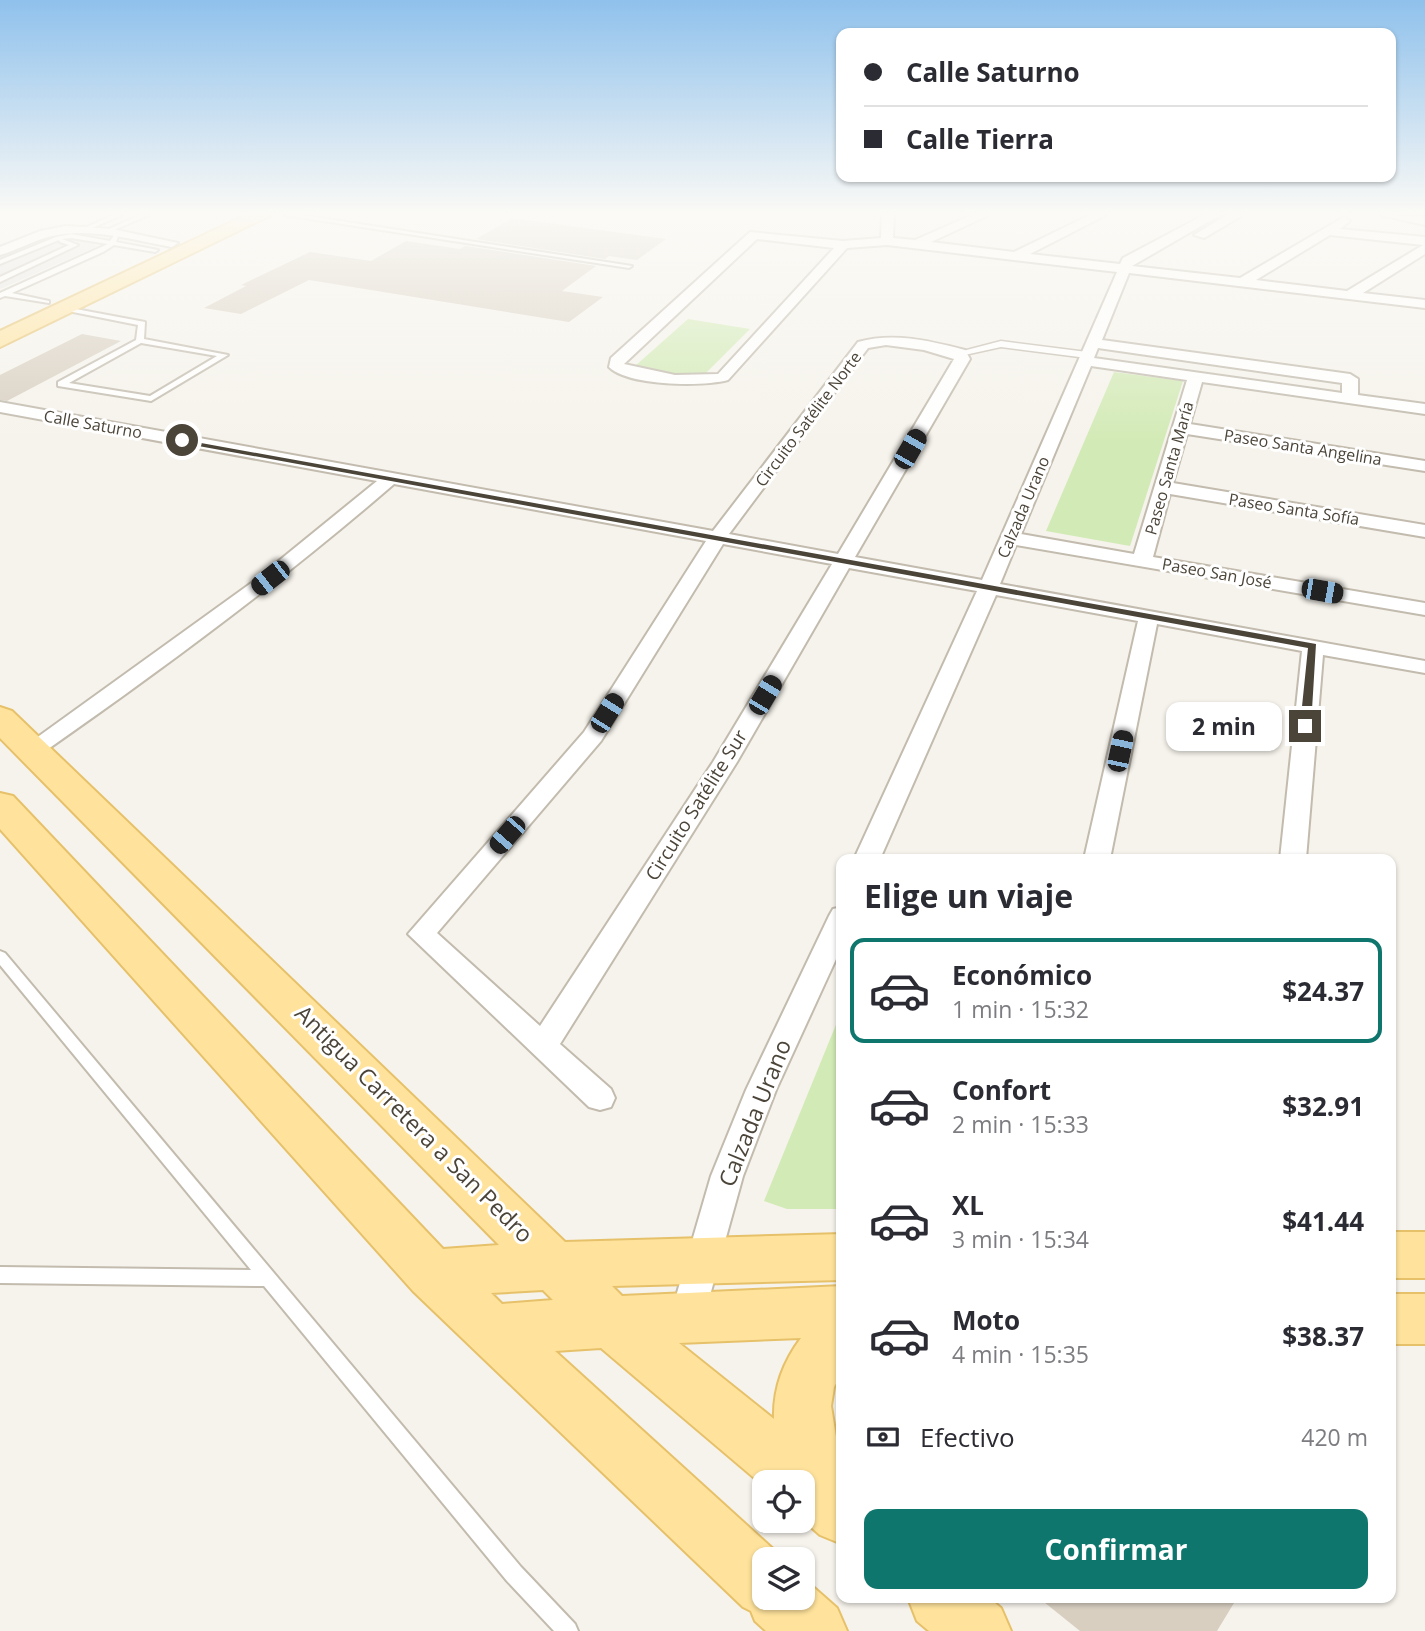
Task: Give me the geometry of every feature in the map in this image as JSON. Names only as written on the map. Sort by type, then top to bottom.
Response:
[{"type":"main road","points":[[0,340],[81,291]]},
{"type":"main road","points":[[0,323],[96,291]]},
{"type":"main road","name":"Antigua Carretera a San Pedro","points":[[0,718],[610,1321],[828,1502]]},
{"type":"main road","points":[[0,804],[432,1274],[752,1573]]},
{"type":"main road","points":[[1396,1255],[1425,1255]]},
{"type":"main road","points":[[432,1274],[555,1264],[702,1258],[836,1257]]},
{"type":"main road","points":[[491,1330],[610,1321],[836,1311]]},
{"type":"main road","points":[[1396,1319],[1425,1319]]},
{"type":"main road","points":[[828,1502],[801,1401],[808,1373],[820,1355],[836,1341]]},
{"type":"main road","points":[[946,1603],[978,1631]]},
{"type":"main road","points":[[791,1610],[814,1631]]},
{"type":"street","points":[[693,291],[616,361],[617,367],[627,371],[694,381],[711,381],[723,377],[802,291]]},
{"type":"street","name":"Calzada Urano","points":[[869,854],[989,587],[1115,291]]},
{"type":"street","points":[[1315,291],[1425,304]]},
{"type":"street","points":[[1350,295],[1356,291]]},
{"type":"street","name":"Circuito Satélite Norte","points":[[718,537],[863,345],[890,342],[960,352],[1001,344],[1088,353]]},
{"type":"street","points":[[844,561],[962,359],[960,352]]},
{"type":"street","points":[[1088,353],[1135,368],[1425,409]]},
{"type":"street","points":[[1088,353],[1350,379],[1350,399]]},
{"type":"street","name":"Paseo Santa María","points":[[1142,560],[1196,376]]},
{"type":"street","name":"Calle Saturno","points":[[0,407],[1425,667]]},
{"type":"street","name":"Paseo Santa Angelina","points":[[1181,428],[1425,466]]},
{"type":"street","points":[[33,749],[172,654],[328,533],[390,478]]},
{"type":"street","name":"Paseo Santa Sofía","points":[[1163,487],[1425,531]]},
{"type":"street","points":[[600,1098],[421,934],[593,736],[718,537]]},
{"type":"street","name":"Paseo San José","points":[[1010,538],[1425,609]]},
{"type":"street","name":"Circuito Satélite Sur","points":[[543,1046],[725,762],[844,561]]},
{"type":"street","points":[[1098,854],[1149,617]]},
{"type":"street","points":[[1293,854],[1313,646]]},
{"type":"street","name":"Calzada Urano","points":[[687,1317],[727,1176],[761,1090],[834,955]]},
{"type":"lane","points":[[2,295],[142,324],[140,341]]},
{"type":"lane","points":[[140,341],[224,355],[151,399],[61,384],[106,359],[140,341]]},
{"type":"lane","points":[[0,956],[514,1574],[568,1631]]},
{"type":"lane","points":[[0,1275],[268,1278]]},
{"type":"green space","points":[[688,319],[750,329],[701,378],[634,367]]},
{"type":"green space","points":[[1114,372],[1183,381],[1130,546],[1046,531]]},
{"type":"green space","points":[[836,1025],[836,1209],[787,1209],[764,1201]]},
{"type":"building","points":[[236,291],[287,291],[241,314],[204,308]]},
{"type":"building","points":[[378,291],[563,291],[603,297],[569,322]]},
{"type":"building","points":[[82,334],[121,341],[7,401],[0,400],[0,375]]},
{"type":"building","points":[[1045,1603],[1234,1603],[1217,1631],[1080,1631]]},
{"type":"route","points":[[182,440],[1313,646],[1305,726]]}]
